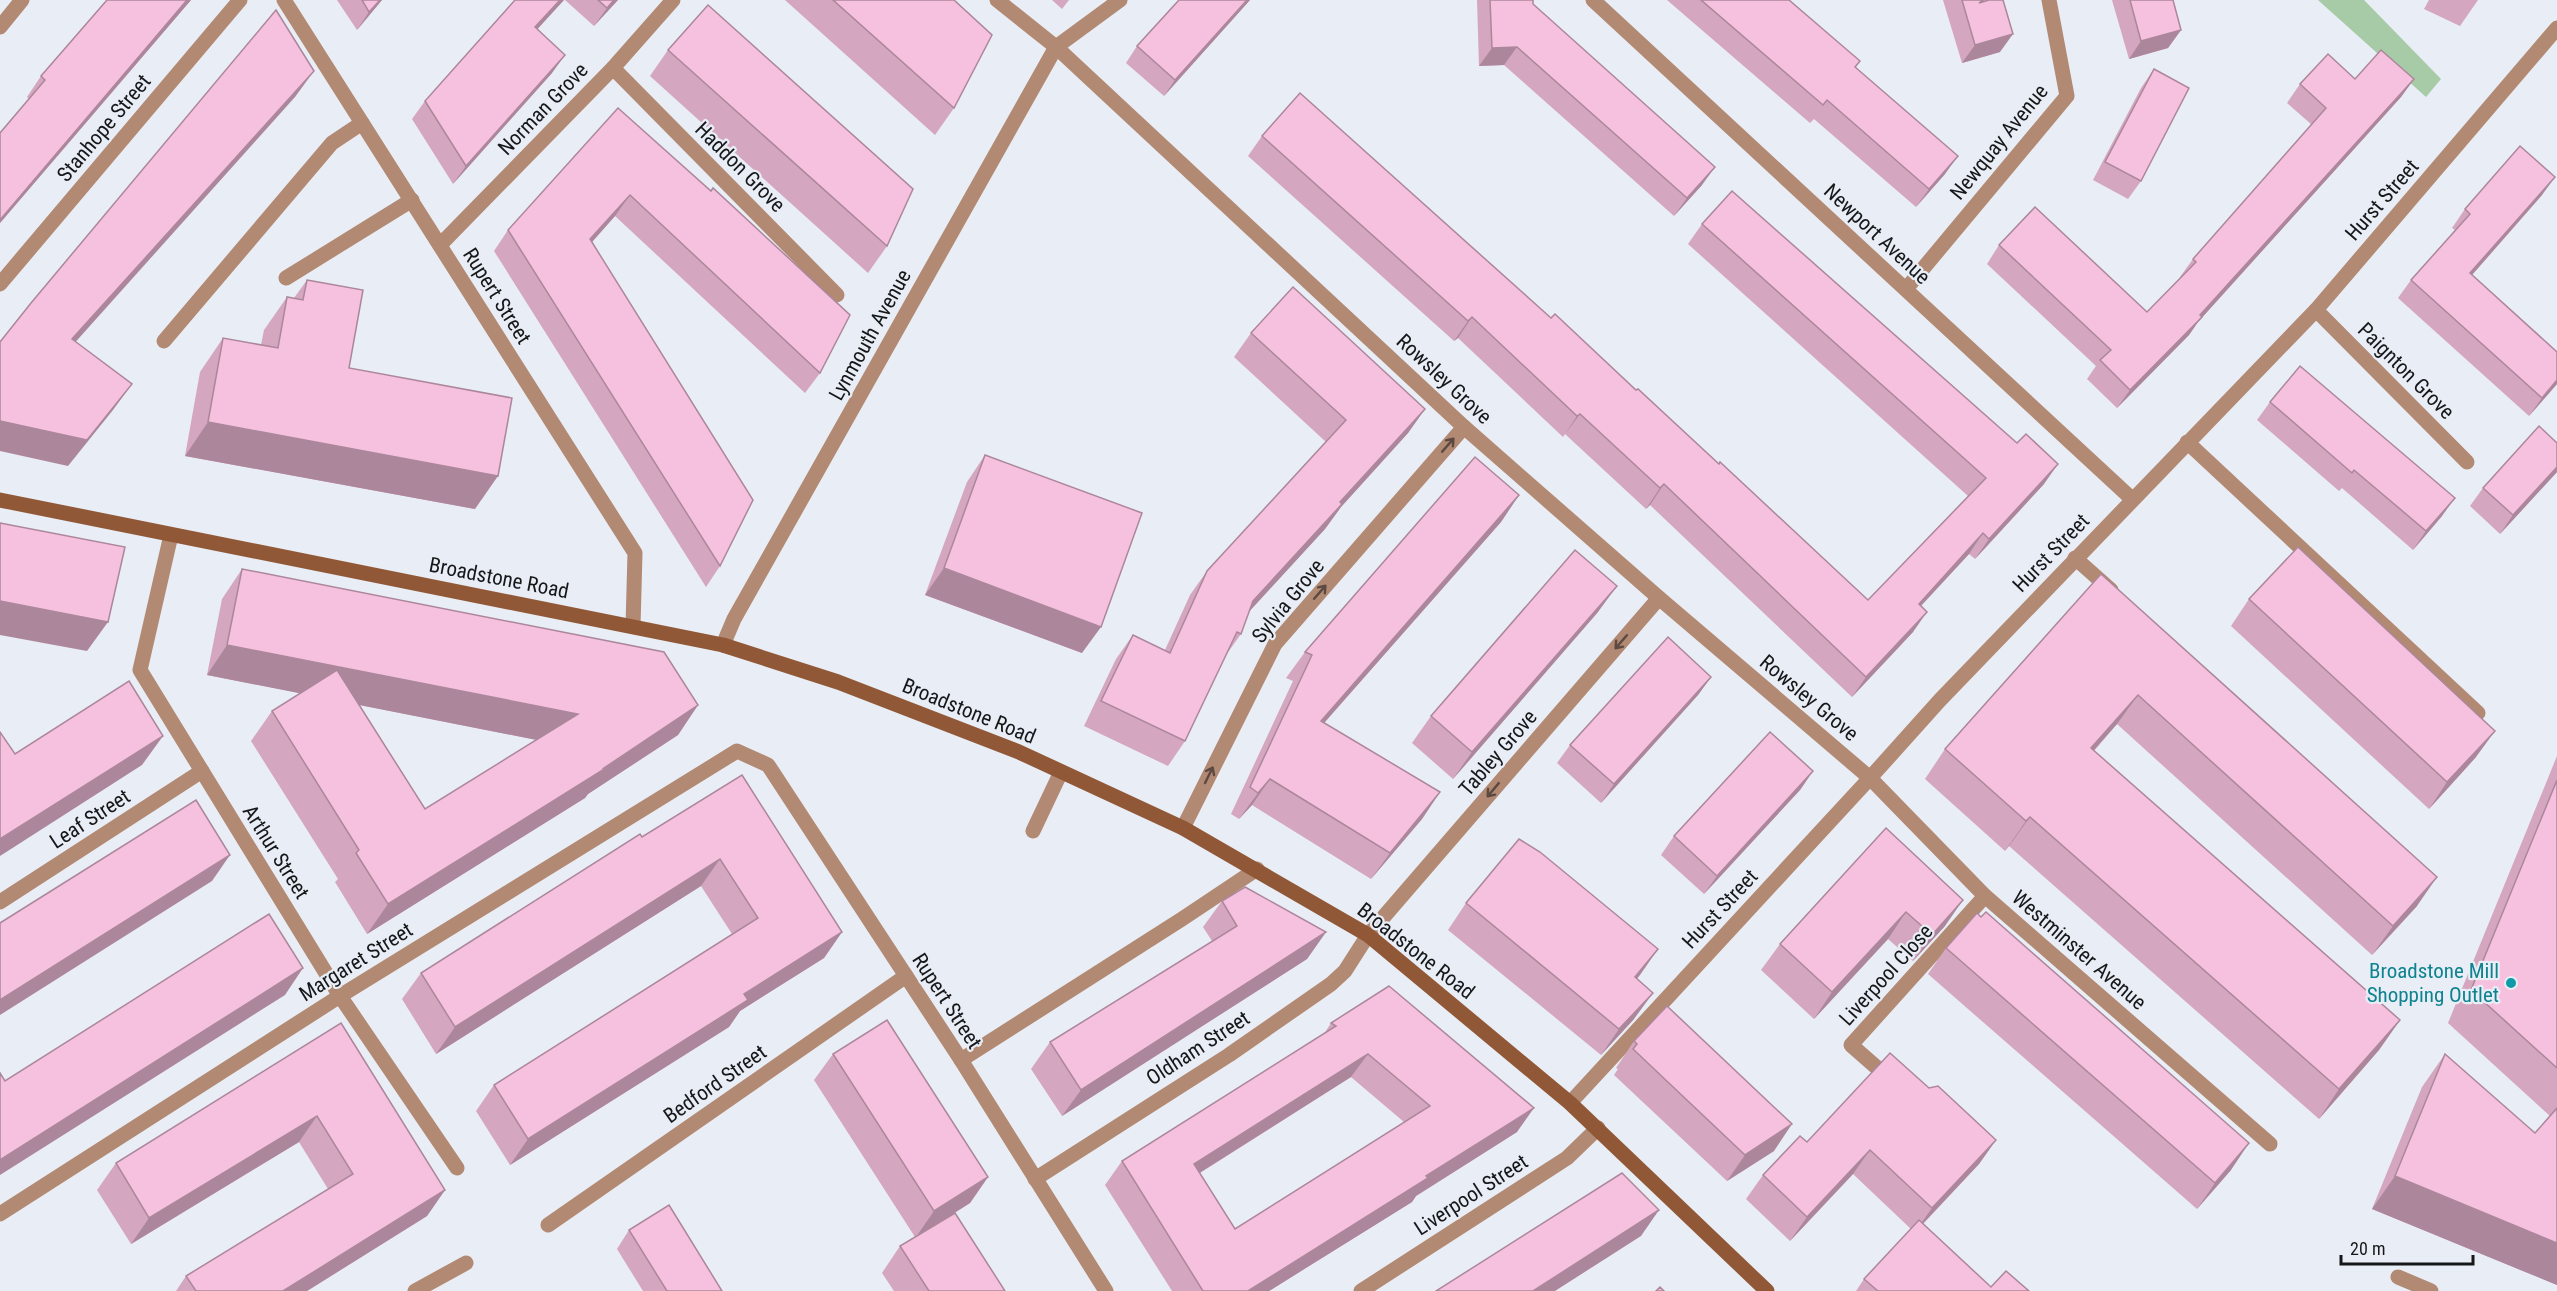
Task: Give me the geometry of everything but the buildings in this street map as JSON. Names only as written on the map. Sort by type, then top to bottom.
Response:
[{"type":"main road","name":"Broadstone Road","points":[[0,500],[723,645],[838,681],[1019,752],[1183,828],[1257,868],[1368,935],[1598,1128],[1762,1290]]},
{"type":"street","points":[[0,27],[22,0]]},
{"type":"street","name":"Stanhope Street","points":[[0,284],[240,0]]},
{"type":"street","name":"Rupert Street","points":[[284,0],[635,553],[633,626]]},
{"type":"street","name":"Norman Grove","points":[[440,245],[612,68],[673,0]]},
{"type":"street","name":"Rowsley Grove","points":[[998,0],[1056,47],[1464,427],[1659,598],[1870,778]]},
{"type":"street","points":[[1056,47],[1120,0]]},
{"type":"street","name":"Newport Avenue","points":[[1593,0],[2132,499]]},
{"type":"street","name":"Newquay Avenue","points":[[1905,289],[2067,96],[2049,0]]},
{"type":"street","name":"Hurst Street","points":[[1570,1103],[1940,700],[2316,310],[2557,28]]},
{"type":"street","name":"Lynmouth Avenue","points":[[723,645],[734,619],[1056,47]]},
{"type":"street","name":"Haddon Grove","points":[[612,68],[837,295]]},
{"type":"street","points":[[164,342],[332,143],[362,123]]},
{"type":"street","points":[[286,278],[412,200]]},
{"type":"street","name":"Paignton Grove","points":[[2316,310],[2468,462]]},
{"type":"street","name":"Sylvia Grove","points":[[1183,828],[1275,644],[1464,427]]},
{"type":"street","points":[[2187,442],[2478,713]]},
{"type":"street","name":"Arthur Street","points":[[171,535],[141,670],[340,996],[457,1168]]},
{"type":"street","points":[[2075,558],[2120,597]]},
{"type":"street","name":"Tabley Grove","points":[[1368,935],[1659,598]]},
{"type":"street","name":"Rupert Street","points":[[737,751],[768,765],[961,1060],[1106,1291]]},
{"type":"street","name":"Margaret Street","points":[[0,1214],[340,996],[737,751]]},
{"type":"street","name":"Leaf Street","points":[[0,902],[202,771]]},
{"type":"street","points":[[1033,831],[1061,772]]},
{"type":"street","name":"Westminster Avenue","points":[[1870,778],[1985,896],[2270,1144]]},
{"type":"street","points":[[961,1060],[1182,919],[1257,868]]},
{"type":"street","name":"Liverpool Close","points":[[1900,1088],[1851,1046],[1985,896]]},
{"type":"street","name":"Oldham Street","points":[[1035,1179],[1229,1054],[1332,984],[1345,971],[1368,935]]},
{"type":"street","name":"Bedford Street","points":[[548,1225],[906,976]]},
{"type":"street","name":"Liverpool Street","points":[[1361,1291],[1567,1158],[1598,1128]]},
{"type":"street","points":[[415,1291],[466,1263]]},
{"type":"street","points":[[2398,1277],[2431,1291]]},
{"type":"green space","points":[[2318,0],[2364,0],[2441,79],[2426,97]]},
{"type":"place","name":"Broadstone Mill Shopping Outlet","points":[[2511,983]]}]
